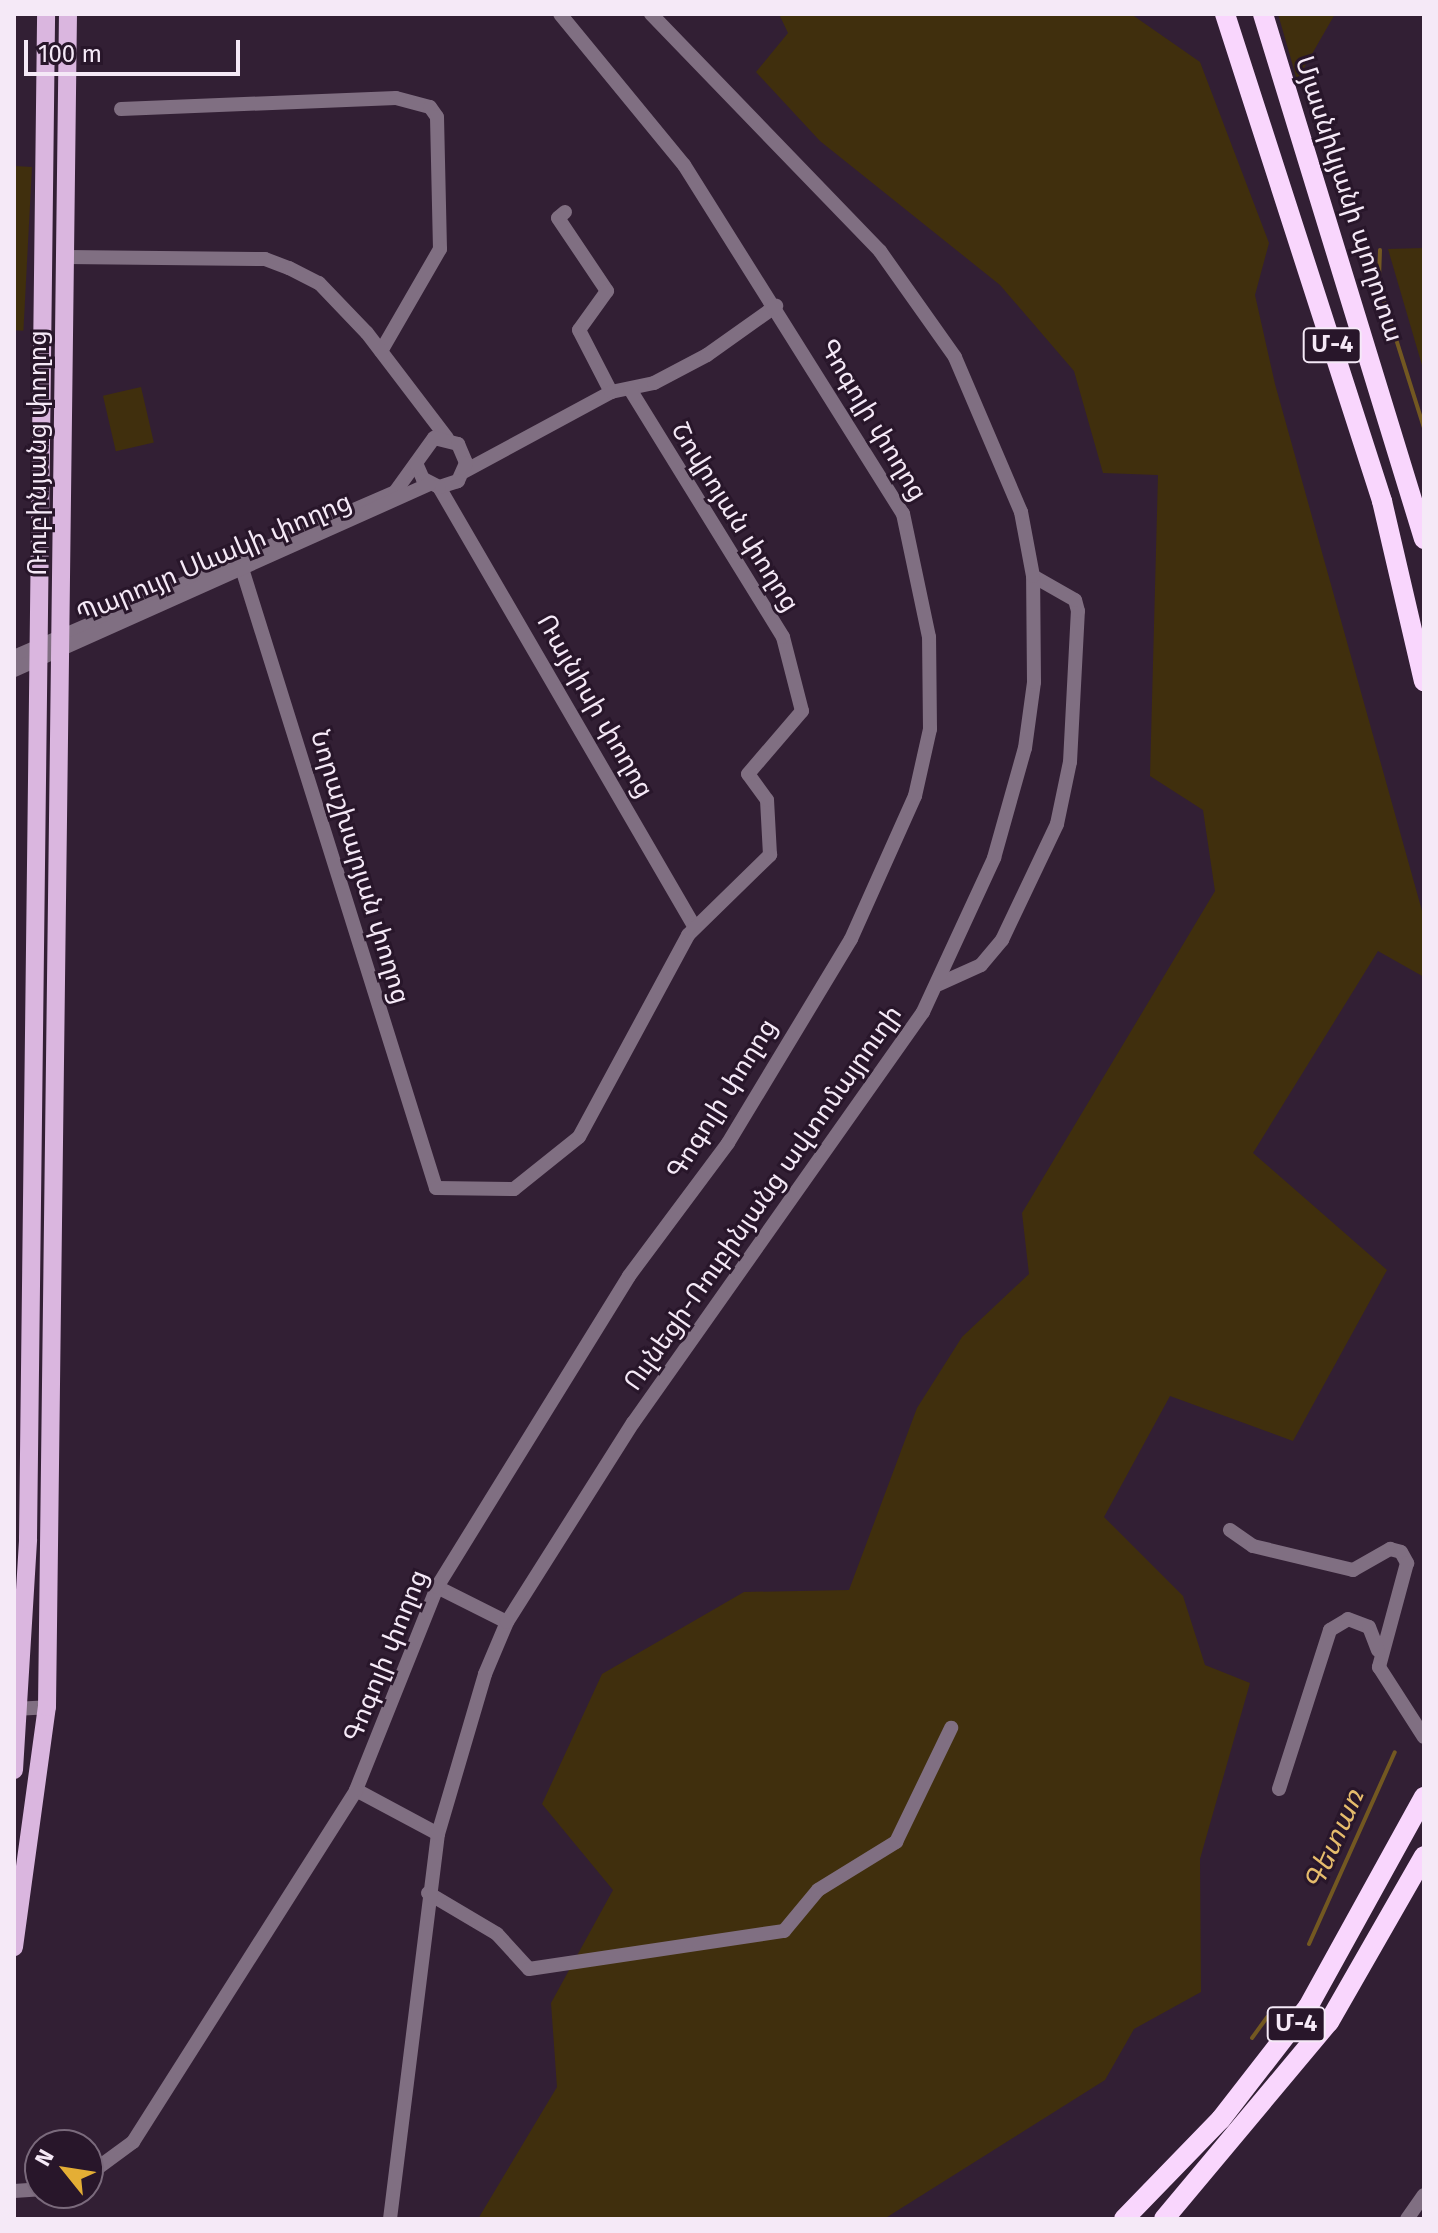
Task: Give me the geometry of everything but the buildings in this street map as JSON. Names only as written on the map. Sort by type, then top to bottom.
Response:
[{"type":"highway","name":"Մ-4","points":[[1225,14],[1382,501],[1424,681]]},
{"type":"highway","name":"Մյասնիկյանի պողոտա","points":[[1263,14],[1424,539]]},
{"type":"highway","name":"Մ-4","points":[[1124,2219],[1221,2119],[1308,2007],[1424,1797]]},
{"type":"highway","name":"Մ-4","points":[[1164,2219],[1329,2022],[1424,1856]]},
{"type":"main road","name":"Ռուբինյանց փողոց","points":[[14,1770],[18,1709],[38,653],[46,14]]},
{"type":"main road","name":"Ռուբինյանց փողոց","points":[[14,1947],[47,1707],[68,14]]},
{"type":"street","name":"Գոգոլի փողոց","points":[[104,2163],[133,2142],[356,1790],[437,1587],[629,1276],[728,1143],[851,939],[915,796],[934,685],[918,560],[884,480],[776,306],[635,96],[560,14]]},
{"type":"street","name":"Ուլնեցի-Ռուբինյանց ավտոմայրուղի","points":[[390,2219],[428,1893],[438,1834],[465,1728],[507,1622],[709,1310],[876,1088],[939,984],[994,858],[1025,748],[1034,682],[1033,576],[1007,467],[955,357],[916,296],[651,14]]},
{"type":"street","points":[[121,109],[396,98],[430,107],[437,117],[440,249],[381,351]]},
{"type":"street","points":[[565,212],[558,218],[607,291],[579,330],[611,392]]},
{"type":"street","points":[[66,257],[265,259],[319,283],[381,351],[447,438],[465,454],[490,462]]},
{"type":"street","name":"Պարույր Սևակի փողոց","points":[[14,670],[38,653],[490,462],[611,392],[630,389],[707,355],[776,306]]},
{"type":"street","name":"Շովրոյան փողոց","points":[[436,1188],[514,1189],[557,1161],[602,1104],[640,1014],[694,926],[770,855],[767,800],[748,774],[802,711],[783,637],[630,389]]},
{"type":"street","points":[[424,408],[428,441],[447,438]]},
{"type":"street","name":"Պարույր Սևակի փողոց","points":[[241,565],[395,492],[428,441]]},
{"type":"street","points":[[465,454],[465,471]]},
{"type":"street","points":[[416,463],[441,485]]},
{"type":"street","name":"Ռայնիսի փողոց","points":[[441,485],[694,926]]},
{"type":"street","name":"Նորաշխարյան փողոց","points":[[241,565],[436,1188]]},
{"type":"street","points":[[939,984],[981,965],[1002,940],[1057,824],[1070,762],[1078,611],[1075,600],[1033,576]]},
{"type":"street","name":"Պարույր Սևակի փողոց","points":[[14,657],[38,653]]},
{"type":"street","points":[[1230,1530],[1253,1546],[1353,1570],[1390,1549],[1401,1552],[1407,1563],[1378,1650]]},
{"type":"street","points":[[437,1587],[507,1622]]},
{"type":"street","points":[[1279,1789],[1330,1630],[1348,1619],[1369,1627],[1378,1650],[1379,1667],[1424,1737]]},
{"type":"street","points":[[18,1709],[47,1707]]},
{"type":"street","points":[[428,1893],[497,1934],[529,1969],[784,1931],[818,1890],[896,1842],[951,1728]]},
{"type":"street","points":[[356,1790],[438,1834]]},
{"type":"street","points":[[1407,2219],[1424,2195]]},
{"type":"shaded area","points":[[779,14],[1131,14],[1200,62],[1269,243],[1255,295],[1275,384],[1424,918],[1424,977],[1378,951],[1253,1153],[1387,1270],[1293,1441],[1170,1396],[1104,1517],[1183,1596],[1205,1665],[1250,1683],[1200,1859],[1201,1992],[1134,2029],[1105,2080],[884,2219],[478,2219],[557,2087],[551,2003],[613,1890],[542,1804],[602,1674],[744,1592],[849,1590],[917,1408],[962,1337],[1029,1274],[1022,1213],[1215,891],[1203,810],[1150,776],[1158,475],[1103,473],[1074,371],[1000,285],[820,141],[756,72],[788,33]]},
{"type":"shaded area","points":[[1278,14],[1335,14],[1297,80]]},
{"type":"shaded area","points":[[15,166],[32,167],[23,331],[14,330]]},
{"type":"shaded area","points":[[1424,248],[1424,372],[1388,249]]},
{"type":"shaded area","points":[[141,387],[154,443],[116,451],[103,396]]},
{"type":"waterway","name":"Գետառ","points":[[1380,250],[1379,285],[1424,428]]},
{"type":"waterway","name":"Գետառ","points":[[1309,1944],[1395,1752]]},
{"type":"waterway","name":"Գետառ","points":[[1252,2038],[1267,2017]]}]
